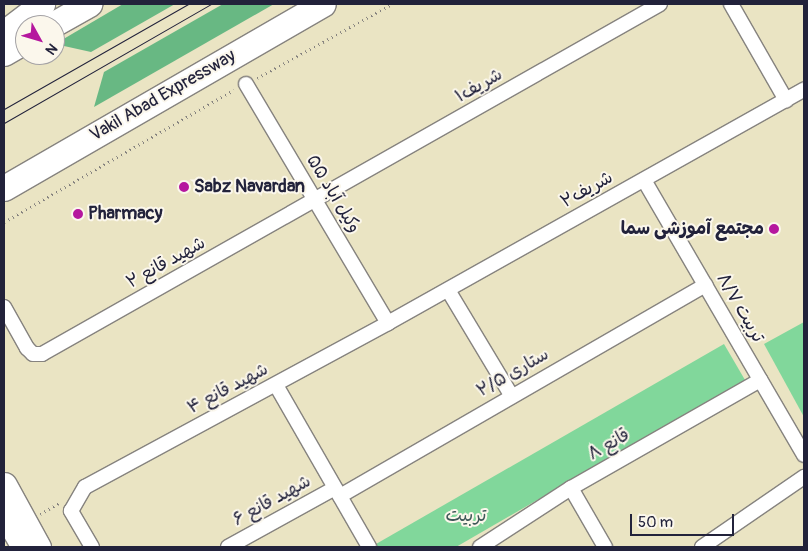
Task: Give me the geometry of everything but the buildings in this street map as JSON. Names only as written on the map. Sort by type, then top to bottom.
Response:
[{"type":"highway","points":[[4,33],[42,4]]},
{"type":"highway","points":[[65,18],[89,4]]},
{"type":"highway","name":"Vakil Abad Expressway","points":[[9,187],[323,4]]},
{"type":"highway","points":[[4,53],[15,46]]},
{"type":"highway","points":[[4,485],[17,529],[38,547]]},
{"type":"street","name":"شریف١","points":[[315,200],[660,4]]},
{"type":"street","points":[[731,4],[786,100]]},
{"type":"street","name":"۵۵ وکیل آباد","points":[[246,84],[388,323]]},
{"type":"street","name":"شریف٣","points":[[388,323],[804,90]]},
{"type":"street","name":"تربیت ۸/۷","points":[[644,180],[804,455]]},
{"type":"street","name":"شهید قانع ۲","points":[[4,307],[33,354],[42,354],[315,200]]},
{"type":"street","name":"ستاری ۲/۵","points":[[337,492],[706,285]]},
{"type":"street","points":[[448,290],[511,395]]},
{"type":"street","name":"شهید قانع ۴","points":[[85,487],[388,323]]},
{"type":"street","name":"قانع ۸","points":[[480,547],[571,488],[760,380]]},
{"type":"street","points":[[276,385],[369,547]]},
{"type":"street","points":[[702,547],[804,477]]},
{"type":"street","points":[[85,487],[71,511],[92,547]]},
{"type":"street","points":[[571,488],[605,547]]},
{"type":"street","name":"شهید قانع ۶","points":[[228,547],[337,492]]},
{"type":"path","points":[[4,222],[246,84],[392,4]]},
{"type":"path","points":[[17,529],[85,487]]},
{"type":"green space","points":[[123,4],[175,4],[91,52],[65,46],[65,38]]},
{"type":"green space","points":[[223,4],[274,4],[94,107],[104,72]]},
{"type":"green space","points":[[804,322],[804,417],[764,344]]},
{"type":"green space","name":"تربیت","points":[[724,344],[745,380],[456,547],[378,547],[376,544]]},
{"type":"tram line","points":[[4,109],[188,4]]},
{"type":"tram line","points":[[4,123],[211,4]]},
{"type":"place","name":"Sabz Navardan","points":[[184,187]]},
{"type":"place","name":"Pharmacy","points":[[78,214]]},
{"type":"place","name":"مجتمع آموزشی سما","points":[[774,229]]}]
